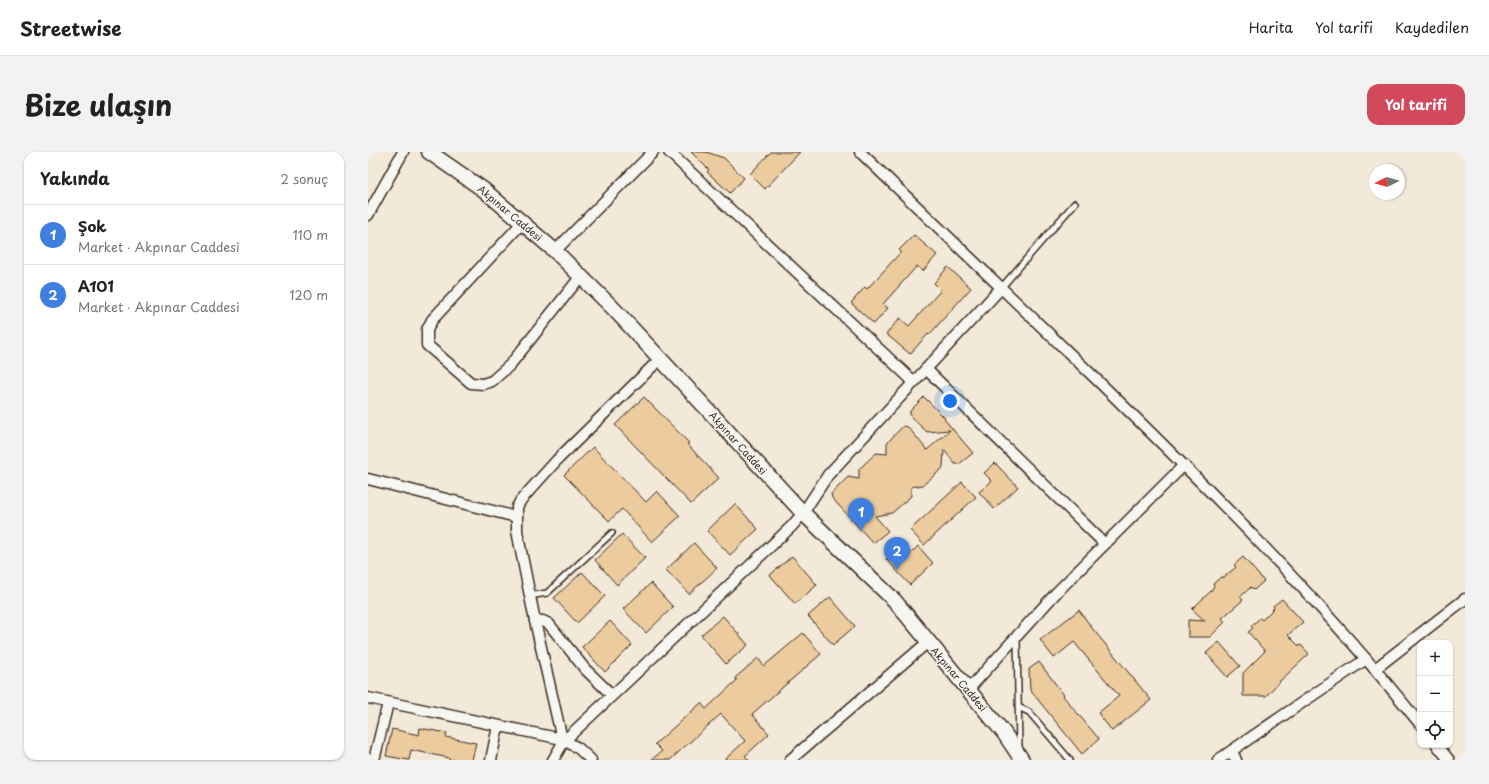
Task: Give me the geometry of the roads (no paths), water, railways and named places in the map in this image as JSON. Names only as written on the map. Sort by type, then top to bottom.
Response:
[{"type":"street","points":[[368,215],[403,152]]},
{"type":"street","name":"Akpınar Caddesi","points":[[429,152],[484,190],[555,251],[581,276],[803,514],[894,600],[1004,733],[1018,758]]},
{"type":"street","points":[[555,251],[653,152]]},
{"type":"street","points":[[669,152],[914,382]]},
{"type":"street","points":[[860,152],[1184,465],[1293,578],[1375,669],[1417,720]]},
{"type":"street","points":[[522,223],[432,320],[427,330],[427,345],[471,383],[483,384],[492,381],[510,365],[581,276]]},
{"type":"street","points":[[553,760],[563,740],[612,696],[792,526],[803,514],[828,475],[1001,288]]},
{"type":"street","points":[[563,740],[529,596],[517,532],[517,507],[521,500],[557,460],[660,359]]},
{"type":"street","points":[[926,369],[1105,544]]},
{"type":"street","points":[[968,690],[1056,593],[1184,465]]},
{"type":"street","points":[[368,479],[516,517]]},
{"type":"street","points":[[1375,669],[1465,599]]},
{"type":"street","points":[[534,621],[543,621],[549,624],[581,664],[612,696]]},
{"type":"street","points":[[790,760],[928,642]]},
{"type":"street","points":[[1218,760],[1234,755],[1366,659]]},
{"type":"street","points":[[368,698],[563,740],[578,748],[591,760]]},
{"type":"street","points":[[374,760],[388,703]]},
{"type":"street","points":[[492,760],[498,726]]},
{"type":"street","points":[[1439,748],[1449,760]]},
{"type":"lane","points":[[1001,288],[1075,203]]},
{"type":"lane","points":[[529,596],[547,593],[612,533]]},
{"type":"lane","points":[[1017,636],[1018,758]]},
{"type":"lane","points":[[1018,708],[1029,712],[1070,760]]},
{"type":"place","name":"Şok","points":[[861,531]]},
{"type":"place","name":"A101","points":[[897,570]]}]
